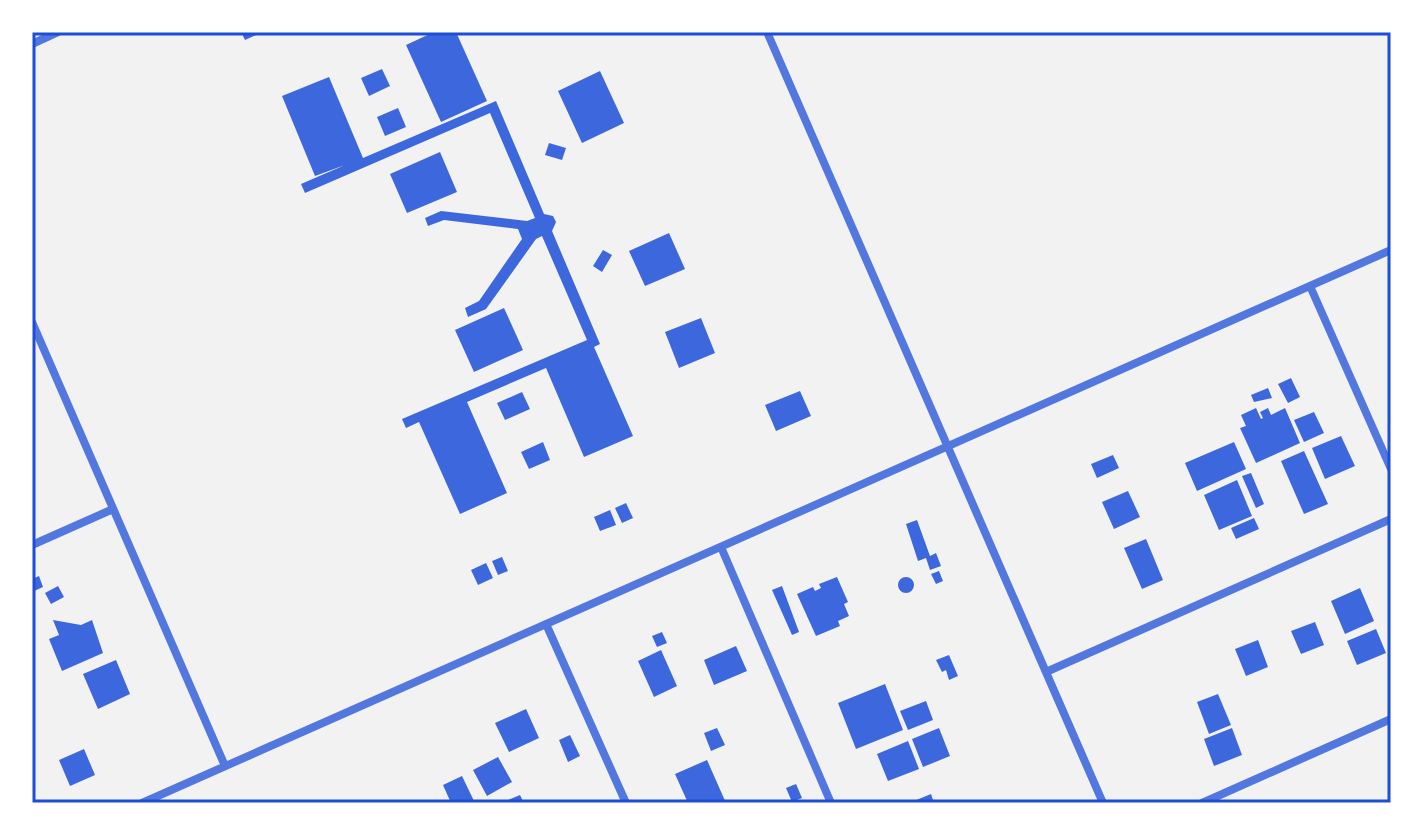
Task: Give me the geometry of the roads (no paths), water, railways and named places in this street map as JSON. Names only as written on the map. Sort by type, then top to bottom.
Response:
[{"type":"street","points":[[32,44],[58,32]]},
{"type":"street","points":[[767,32],[1103,803]]},
{"type":"street","points":[[142,803],[1391,250]]},
{"type":"street","points":[[1310,286],[1391,469]]},
{"type":"street","points":[[32,322],[225,766]]},
{"type":"street","points":[[32,545],[113,509]]},
{"type":"street","points":[[1046,672],[1391,519]]},
{"type":"street","points":[[721,547],[831,803]]},
{"type":"street","points":[[546,624],[626,803]]},
{"type":"street","points":[[1202,803],[1391,719]]}]
